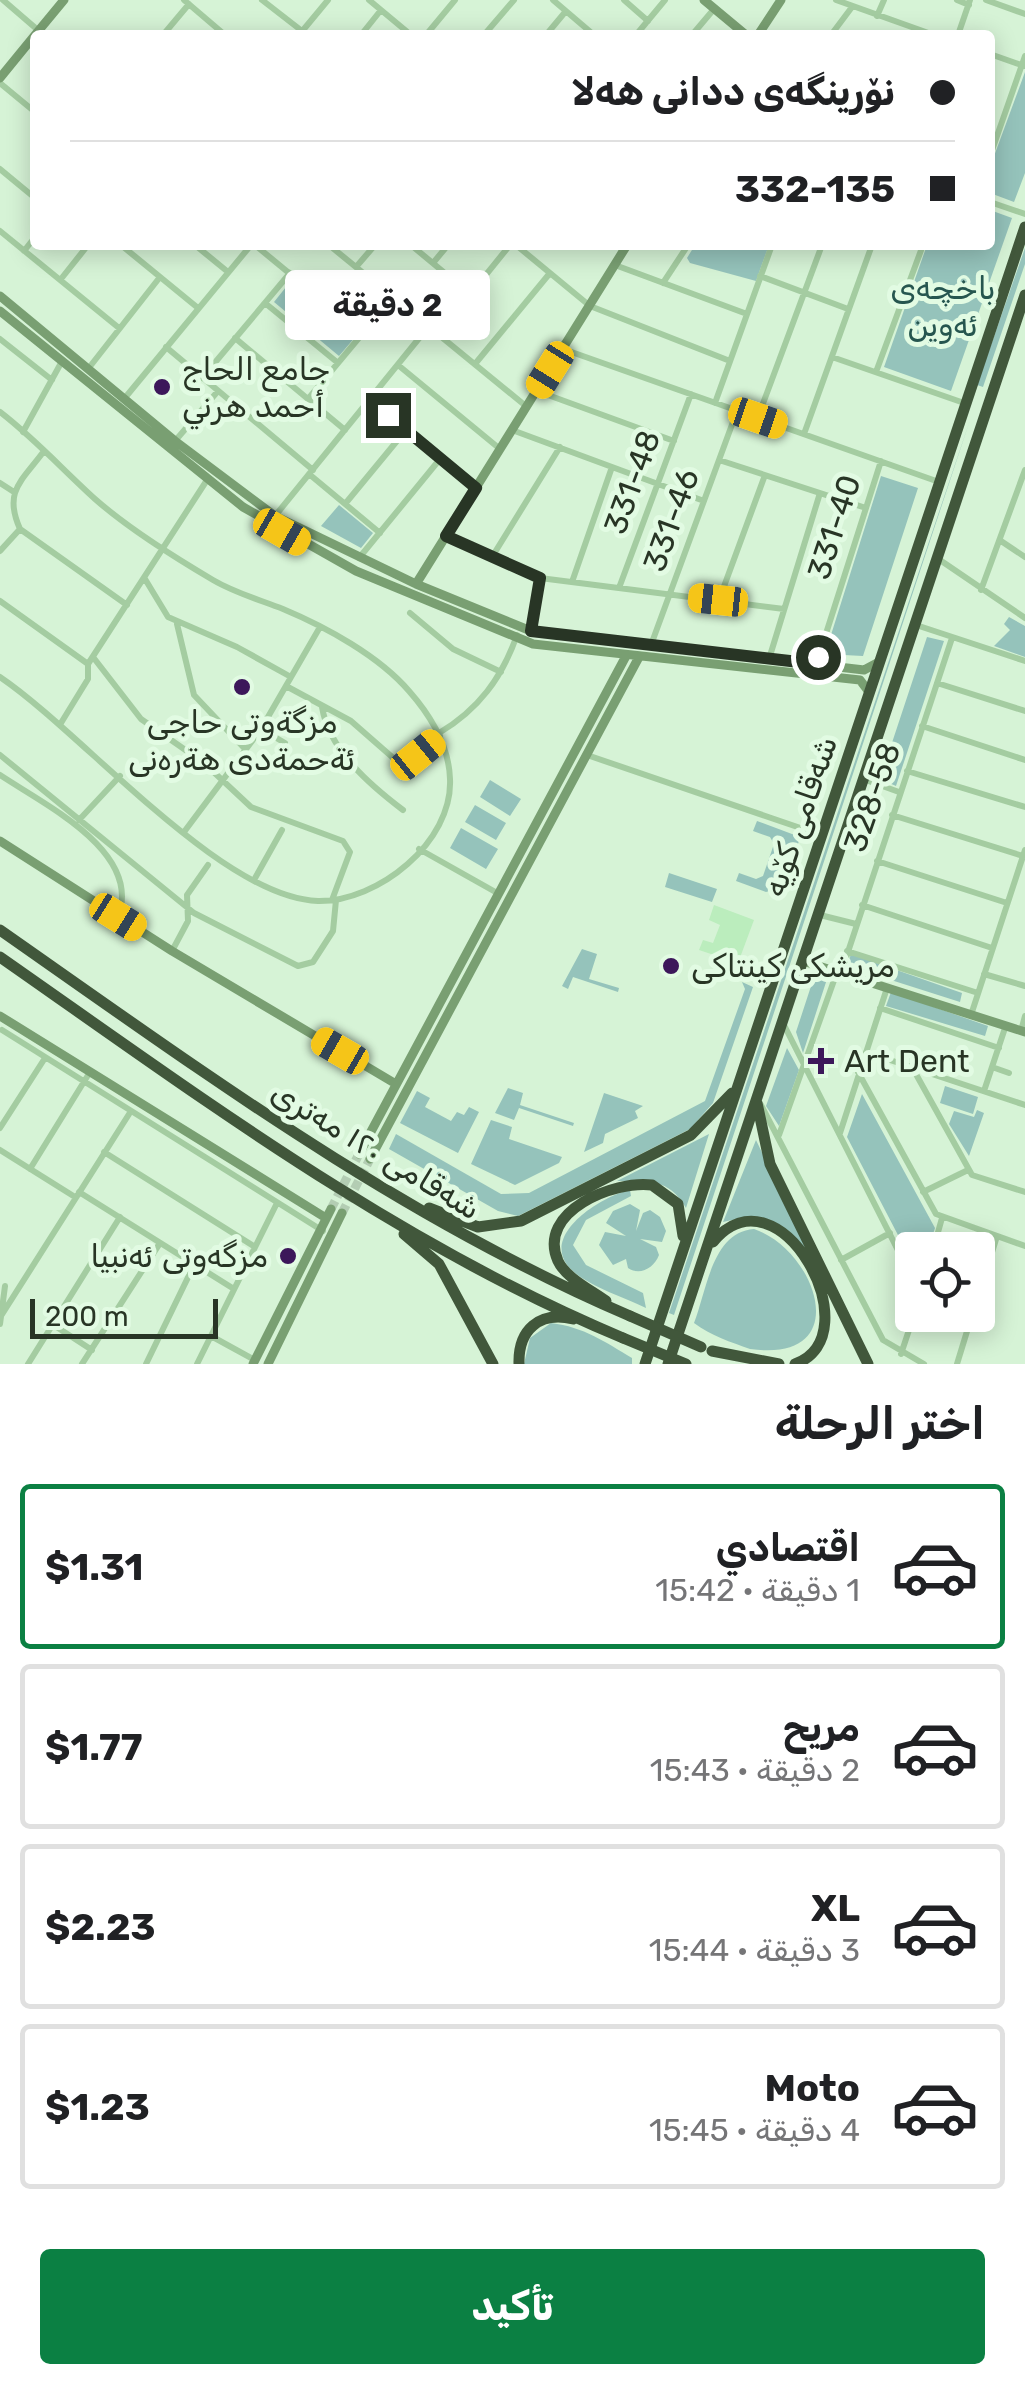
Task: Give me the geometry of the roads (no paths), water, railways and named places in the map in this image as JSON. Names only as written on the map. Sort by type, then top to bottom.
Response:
[{"type":"highway","name":"شەقامی کۆیە","points":[[646,1364],[1025,228]]},
{"type":"highway","name":"شەقامی کۆیە","points":[[668,1364],[1025,295]]},
{"type":"highway","points":[[967,404],[987,409]]},
{"type":"highway","name":"شەقامی ١٢٠ مەتری","points":[[0,930],[251,1106],[372,1184],[515,1262],[628,1316],[753,1364]]},
{"type":"highway","name":"شەقامی ١٢٠ مەتری","points":[[0,957],[267,1143],[369,1207],[514,1287],[686,1364]]},
{"type":"highway","points":[[372,1184],[462,1223],[487,1227],[513,1224],[699,1130],[740,1082]]},
{"type":"highway","points":[[757,1095],[761,1137],[770,1164],[868,1364]]},
{"type":"highway","points":[[628,1316],[560,1264],[556,1242],[567,1216],[602,1193],[652,1185],[670,1194],[681,1210],[682,1250]]},
{"type":"highway","points":[[369,1207],[439,1264],[493,1364]]},
{"type":"highway","points":[[707,1249],[729,1226],[749,1219],[772,1226],[801,1252],[820,1290],[826,1323],[819,1346],[795,1364]]},
{"type":"highway","points":[[518,1364],[524,1335],[544,1318],[569,1318],[618,1336]]},
{"type":"highway","points":[[706,1349],[779,1364]]},
{"type":"street","points":[[3,0],[30,30]]},
{"type":"street","points":[[40,30],[64,0]]},
{"type":"street","points":[[262,0],[272,3],[297,30]]},
{"type":"street","points":[[303,30],[328,0]]},
{"type":"street","points":[[368,0],[404,30]]},
{"type":"street","points":[[430,30],[452,3],[442,0]]},
{"type":"street","points":[[488,30],[514,0]]},
{"type":"street","points":[[553,0],[588,30]]},
{"type":"street","points":[[624,0],[648,21]]},
{"type":"street","points":[[640,30],[665,0]]},
{"type":"street","points":[[704,0],[740,30]]},
{"type":"street","points":[[761,30],[781,0]]},
{"type":"street","points":[[836,0],[919,30]]},
{"type":"street","points":[[877,16],[884,0]]},
{"type":"street","points":[[957,0],[969,2],[960,30]]},
{"type":"street","points":[[986,0],[1025,14]]},
{"type":"street","points":[[166,30],[186,2],[220,30]]},
{"type":"street","points":[[835,30],[852,7]]},
{"type":"street","points":[[696,30],[714,9]]},
{"type":"street","points":[[365,30],[381,10]]},
{"type":"street","points":[[550,30],[566,11]]},
{"type":"street","points":[[30,42],[0,80],[30,107]]},
{"type":"street","points":[[995,56],[1023,66]]},
{"type":"street","points":[[995,142],[1025,56]]},
{"type":"street","points":[[0,58],[10,66]]},
{"type":"street","points":[[0,169],[30,194]]},
{"type":"street","points":[[995,204],[1025,214]]},
{"type":"street","points":[[0,231],[119,328]]},
{"type":"street","points":[[0,249],[9,238]]},
{"type":"street","points":[[24,250],[30,243]]},
{"type":"street","points":[[61,279],[84,250]]},
{"type":"street","points":[[127,250],[198,308]]},
{"type":"street","points":[[201,250],[228,272]]},
{"type":"street","points":[[124,399],[248,250]]},
{"type":"street","points":[[260,250],[363,334]]},
{"type":"street","points":[[336,250],[527,407]]},
{"type":"street","points":[[356,267],[371,250]]},
{"type":"street","points":[[417,250],[470,294]]},
{"type":"street","points":[[433,264],[444,250]]},
{"type":"street","points":[[438,334],[508,250]]},
{"type":"street","points":[[519,250],[590,306],[730,360]]},
{"type":"street","points":[[416,584],[623,250]]},
{"type":"street","points":[[663,284],[685,250]]},
{"type":"street","points":[[715,403],[770,250]]},
{"type":"street","points":[[758,418],[820,250]]},
{"type":"street","points":[[804,434],[870,250]]},
{"type":"street","points":[[876,372],[921,250]]},
{"type":"street","points":[[615,266],[747,314]]},
{"type":"street","points":[[202,378],[290,273]]},
{"type":"street","points":[[475,364],[550,273]]},
{"type":"street","points":[[760,276],[848,309]]},
{"type":"street","points":[[88,368],[160,277]]},
{"type":"street","points":[[0,296],[175,441],[275,516],[517,633],[531,631],[816,664],[864,682],[869,687],[868,700]]},
{"type":"street","points":[[308,399],[393,298]]},
{"type":"street","points":[[265,303],[338,363]]},
{"type":"street","points":[[0,311],[207,480],[262,520],[328,558],[517,633],[624,661],[633,668]]},
{"type":"street","points":[[275,516],[429,326]]},
{"type":"street","points":[[40,345],[48,336]]},
{"type":"street","points":[[0,338],[52,380]]},
{"type":"street","points":[[235,338],[345,430]]},
{"type":"street","points":[[166,347],[380,533]]},
{"type":"street","points":[[562,349],[940,482]]},
{"type":"street","points":[[832,357],[967,404]]},
{"type":"street","points":[[24,432],[61,363]]},
{"type":"street","points":[[398,364],[500,449]]},
{"type":"street","points":[[175,441],[218,391]]},
{"type":"street","points":[[536,391],[674,441]]},
{"type":"street","name":"331-48","points":[[619,588],[691,394]]},
{"type":"street","points":[[370,400],[476,488]]},
{"type":"street","name":"331-46","points":[[651,646],[738,411]]},
{"type":"street","points":[[0,412],[104,506],[165,548],[220,584],[320,627],[397,678],[440,735],[449,794],[439,822],[419,849],[382,884],[334,900],[287,896],[254,880],[184,832],[61,723],[0,677]]},
{"type":"street","points":[[345,504],[406,430]]},
{"type":"street","points":[[512,430],[704,500]]},
{"type":"street","points":[[492,556],[560,447]]},
{"type":"street","points":[[44,451],[14,492],[10,505],[20,529],[127,604]]},
{"type":"street","points":[[359,558],[440,459]]},
{"type":"street","points":[[719,460],[866,508]]},
{"type":"street","name":"331-40","points":[[816,664],[881,462]]},
{"type":"street","points":[[572,582],[612,467]]},
{"type":"street","points":[[982,590],[1025,470]]},
{"type":"street","points":[[718,600],[765,475]]},
{"type":"street","points":[[61,723],[88,679],[90,661],[207,480]]},
{"type":"street","points":[[0,483],[14,492]]},
{"type":"street","points":[[768,659],[820,493]]},
{"type":"street","points":[[1016,496],[1025,501]]},
{"type":"street","points":[[0,551],[20,529]]},
{"type":"street","points":[[446,536],[540,578],[784,608]]},
{"type":"street","points":[[1000,541],[1025,556]]},
{"type":"street","points":[[937,558],[1025,618]]},
{"type":"street","points":[[531,631],[540,578]]},
{"type":"street","points":[[144,579],[168,617],[237,646],[291,678]]},
{"type":"street","points":[[0,601],[90,661],[132,711],[256,810],[321,830],[348,846],[334,900],[330,938],[313,962],[302,966],[222,930],[188,909],[0,755]]},
{"type":"street","points":[[410,613],[454,648],[501,672]]},
{"type":"street","points":[[177,623],[194,695],[246,750]]},
{"type":"street","points":[[915,625],[1025,661]]},
{"type":"street","points":[[184,832],[261,729],[320,627]]},
{"type":"street","points":[[286,686],[351,721],[400,763],[408,762],[472,712],[501,672],[517,633]]},
{"type":"street","name":"328-58","points":[[778,1137],[847,951],[952,638]]},
{"type":"street","points":[[624,661],[639,658],[828,671],[871,669],[883,655]]},
{"type":"street","points":[[624,661],[396,1084],[364,1157],[639,658]]},
{"type":"street","points":[[937,683],[1025,710]]},
{"type":"street","points":[[322,706],[337,743],[362,775],[402,810]]},
{"type":"street","points":[[922,726],[1025,760]]},
{"type":"street","points":[[261,729],[286,744]]},
{"type":"street","points":[[587,755],[822,835]]},
{"type":"street","points":[[906,771],[1025,808]]},
{"type":"street","points":[[0,775],[108,856],[124,888],[118,917]]},
{"type":"street","points":[[79,820],[120,776]]},
{"type":"street","points":[[864,778],[900,792]]},
{"type":"street","points":[[892,815],[1024,853],[971,1016]]},
{"type":"street","points":[[254,880],[282,830]]},
{"type":"street","points":[[0,841],[118,917],[396,1084]]},
{"type":"street","points":[[419,849],[499,894]]},
{"type":"street","points":[[876,861],[1008,903]]},
{"type":"street","points":[[172,950],[188,921],[186,894],[208,865]]},
{"type":"street","points":[[514,866],[524,871]]},
{"type":"street","points":[[862,905],[992,948]]},
{"type":"street","points":[[818,914],[856,924]]},
{"type":"street","points":[[847,951],[978,993]]},
{"type":"street","points":[[803,961],[1005,1028],[1023,1032],[1025,1016]]},
{"type":"street","points":[[984,974],[1025,986]]},
{"type":"street","points":[[839,1134],[887,988]]},
{"type":"street","points":[[880,1008],[999,1048]]},
{"type":"street","points":[[782,1022],[895,1243]]},
{"type":"street","points":[[2,1025],[46,1058],[331,1236]]},
{"type":"street","points":[[2,1025],[333,1213]]},
{"type":"street","points":[[984,1091],[1005,1028]]},
{"type":"street","points":[[866,1052],[1025,1106]]},
{"type":"street","points":[[0,1128],[46,1058]]},
{"type":"street","points":[[912,1067],[968,1170],[1025,1192]]},
{"type":"street","points":[[992,1067],[1009,1073]]},
{"type":"street","points":[[30,1169],[90,1072]]},
{"type":"street","points":[[858,1072],[923,1192],[942,1218],[1025,1246]]},
{"type":"street","points":[[757,1095],[883,1340],[924,1364]]},
{"type":"street","points":[[1,1316],[131,1111]]},
{"type":"street","points":[[0,1150],[120,1217],[234,1289]]},
{"type":"street","points":[[104,1152],[255,1247]]},
{"type":"street","points":[[923,1192],[968,1170]]},
{"type":"street","points":[[197,1364],[277,1202]]},
{"type":"street","points":[[211,1336],[254,1362],[320,1230],[333,1213]]},
{"type":"street","points":[[268,1364],[331,1236],[333,1213]]},
{"type":"street","points":[[28,1364],[120,1217]]},
{"type":"street","points":[[938,1232],[942,1218]]},
{"type":"street","points":[[841,1260],[890,1233]]},
{"type":"street","points":[[995,1243],[997,1236]]},
{"type":"street","points":[[82,1364],[160,1243]]},
{"type":"street","points":[[146,1364],[194,1265]]},
{"type":"street","points":[[0,1324],[3,1285],[16,1291]]},
{"type":"street","points":[[52,1324],[92,1350]]},
{"type":"street","points":[[901,1354],[908,1332]]},
{"type":"street","points":[[957,1364],[967,1332]]},
{"type":"tunnel","points":[[331,1209],[359,1154]]},
{"type":"tunnel","points":[[342,1213],[370,1159]]},
{"type":"place","name":"جامع الحاج أحمد هرني","points":[[162,387]]},
{"type":"place","name":"مزگةوتی حاجی ئةحمةدی هةرەنی","points":[[242,687]]},
{"type":"place","name":"مریشکی کینتاکی","points":[[671,966]]},
{"type":"place","name":"Art Dent","points":[[821,1061]]},
{"type":"place","name":"مزگەوتی ئەنبیا","points":[[288,1256]]},
{"type":"park label","name":"باخچەی ئەوین","points":[[943,306]]}]
